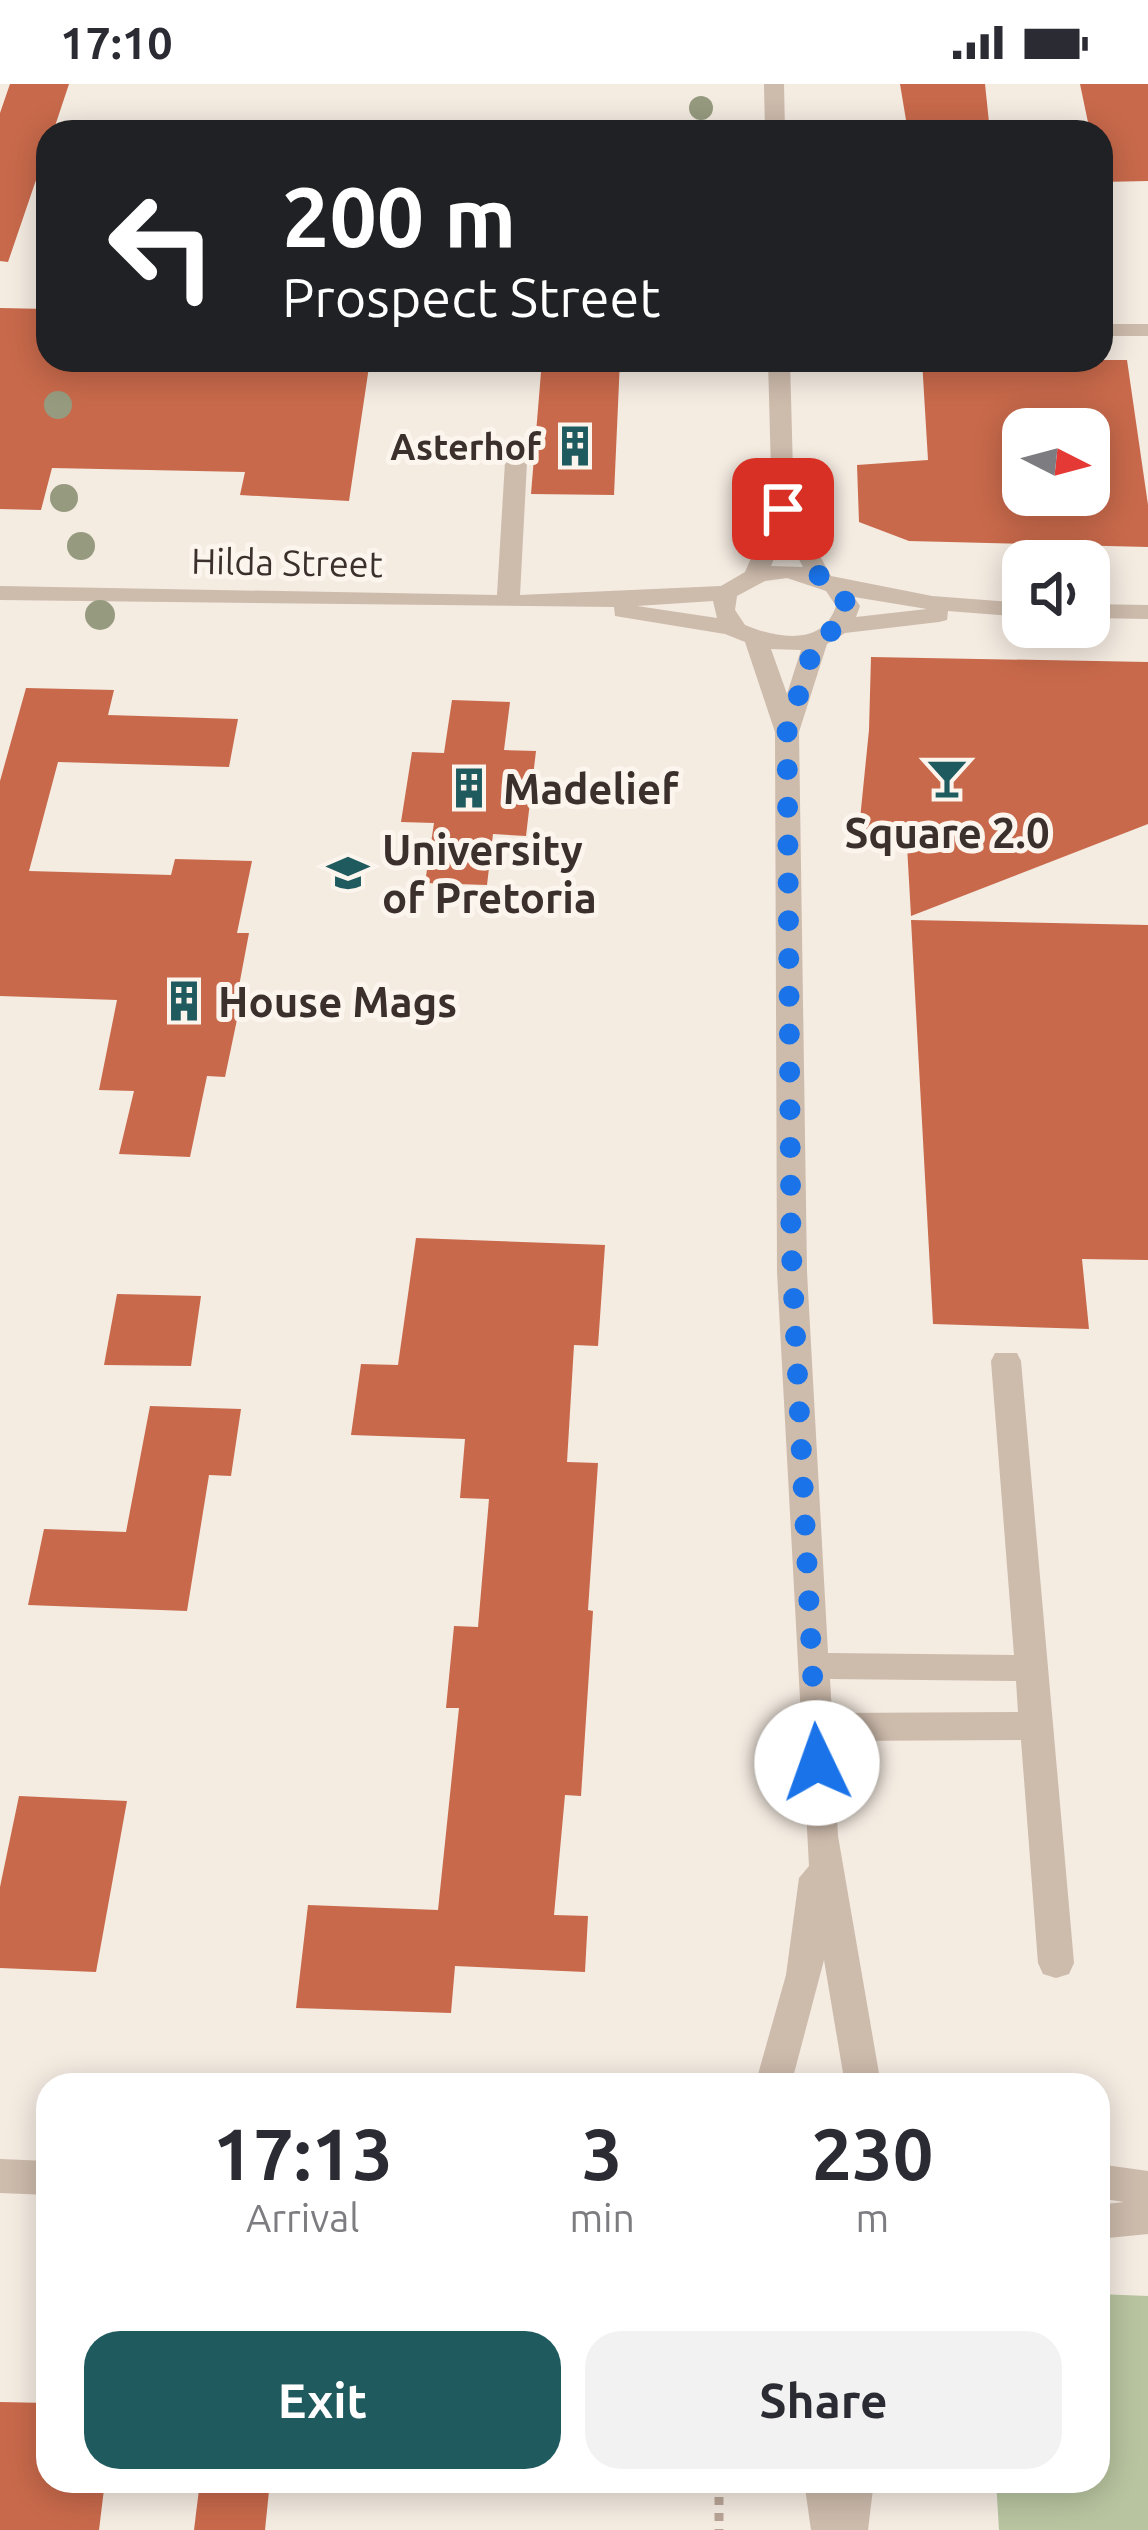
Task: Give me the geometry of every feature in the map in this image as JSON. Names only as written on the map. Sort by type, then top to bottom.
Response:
[{"type":"street","points":[[774,84],[775,120]]},
{"type":"street","points":[[1113,330],[1148,330]]},
{"type":"street","points":[[756,574],[783,509],[779,372]]},
{"type":"street","points":[[508,602],[516,462]]},
{"type":"street","points":[[783,509],[828,583],[848,606],[840,626]]},
{"type":"street","points":[[787,732],[746,633],[722,611],[725,593],[756,574],[789,571],[932,603],[1002,608]]},
{"type":"street","name":"Hilda Street","points":[[0,593],[572,603],[725,593]]},
{"type":"street","name":"Hilda Street","points":[[572,603],[786,644],[816,640]]},
{"type":"street","points":[[1110,611],[1148,612]]},
{"type":"street","points":[[861,2073],[821,1836],[791,1236],[787,732],[816,640],[840,626],[1002,612]]},
{"type":"street","points":[[1006,1361],[1056,1963]]},
{"type":"street","points":[[812,1666],[1032,1668]]},
{"type":"street","points":[[815,1727],[1037,1726]]},
{"type":"street","points":[[776,2073],[804,1975],[821,1836]]},
{"type":"street","points":[[0,2176],[36,2177]]},
{"type":"street","points":[[1110,2183],[1148,2188]]},
{"type":"street","points":[[1110,2221],[1148,2217]]},
{"type":"street","points":[[826,2493],[831,2530]]},
{"type":"street","points":[[848,2530],[853,2493]]},
{"type":"path","points":[[719,2493],[719,2530]]},
{"type":"green space","points":[[1110,2294],[1148,2296],[1148,2530],[999,2530],[997,2493],[1110,2493]]},
{"type":"building","points":[[10,84],[69,84],[57,120],[36,120],[36,180],[8,262],[0,261],[0,113]]},
{"type":"building","points":[[900,84],[985,84],[989,120],[906,120]]},
{"type":"building","points":[[1080,84],[1148,84],[1148,181],[1113,182],[1113,120],[1088,120]]},
{"type":"building","points":[[0,308],[36,309],[36,372],[368,372],[349,501],[240,495],[245,472],[52,468],[41,510],[0,509]]},
{"type":"building","points":[[1113,360],[1127,360],[1148,505],[1148,547],[1110,546],[1110,540],[909,541],[859,522],[857,465],[928,460],[923,372],[1113,372]]},
{"type":"building","points":[[541,372],[619,372],[614,495],[531,494]]},
{"type":"building","points":[[871,657],[1148,662],[1148,824],[911,916],[906,828],[859,829]]},
{"type":"building","points":[[26,688],[114,690],[108,715],[238,719],[229,767],[58,762],[29,871],[171,875],[175,859],[252,861],[237,933],[249,933],[239,986],[244,986],[225,1077],[207,1076],[190,1157],[119,1154],[134,1091],[99,1090],[117,1000],[0,996],[0,781]]},
{"type":"building","name":"Madelief","points":[[452,700],[510,702],[504,750],[536,751],[526,836],[493,834],[487,885],[425,883],[434,823],[401,822],[412,752],[444,753]]},
{"type":"building","points":[[911,920],[1148,925],[1148,1260],[1082,1259],[1089,1329],[933,1324]]},
{"type":"building","points":[[416,1238],[605,1245],[598,1346],[574,1345],[567,1462],[598,1463],[588,1610],[593,1611],[581,1796],[565,1795],[554,1915],[588,1916],[585,1972],[455,1966],[451,2013],[296,2008],[308,1905],[438,1910],[459,1708],[446,1708],[454,1626],[478,1627],[489,1499],[460,1498],[465,1439],[351,1435],[361,1364],[398,1365]]},
{"type":"building","points":[[117,1294],[201,1296],[191,1366],[104,1365]]},
{"type":"building","points":[[150,1406],[241,1409],[231,1476],[209,1475],[187,1611],[28,1605],[44,1529],[126,1532]]},
{"type":"building","points":[[19,1796],[127,1801],[96,1972],[0,1968],[0,1887]]},
{"type":"building","points":[[0,2402],[36,2403],[36,2493],[104,2493],[99,2530],[0,2530]]},
{"type":"building","points":[[199,2493],[269,2493],[265,2530],[194,2530]]},
{"type":"place","name":"Asterhof","points":[[575,446]]},
{"type":"place","name":"Square 2.0","points":[[947,778]]},
{"type":"place","name":"Madelief","points":[[469,788]]},
{"type":"place","name":"University of Pretoria","points":[[348,873]]},
{"type":"place","name":"House Mags","points":[[184,1001]]},
{"type":"route","points":[[783,509],[821,579],[836,587],[848,606],[840,626],[816,640],[787,732],[791,1245],[817,1763]]}]
